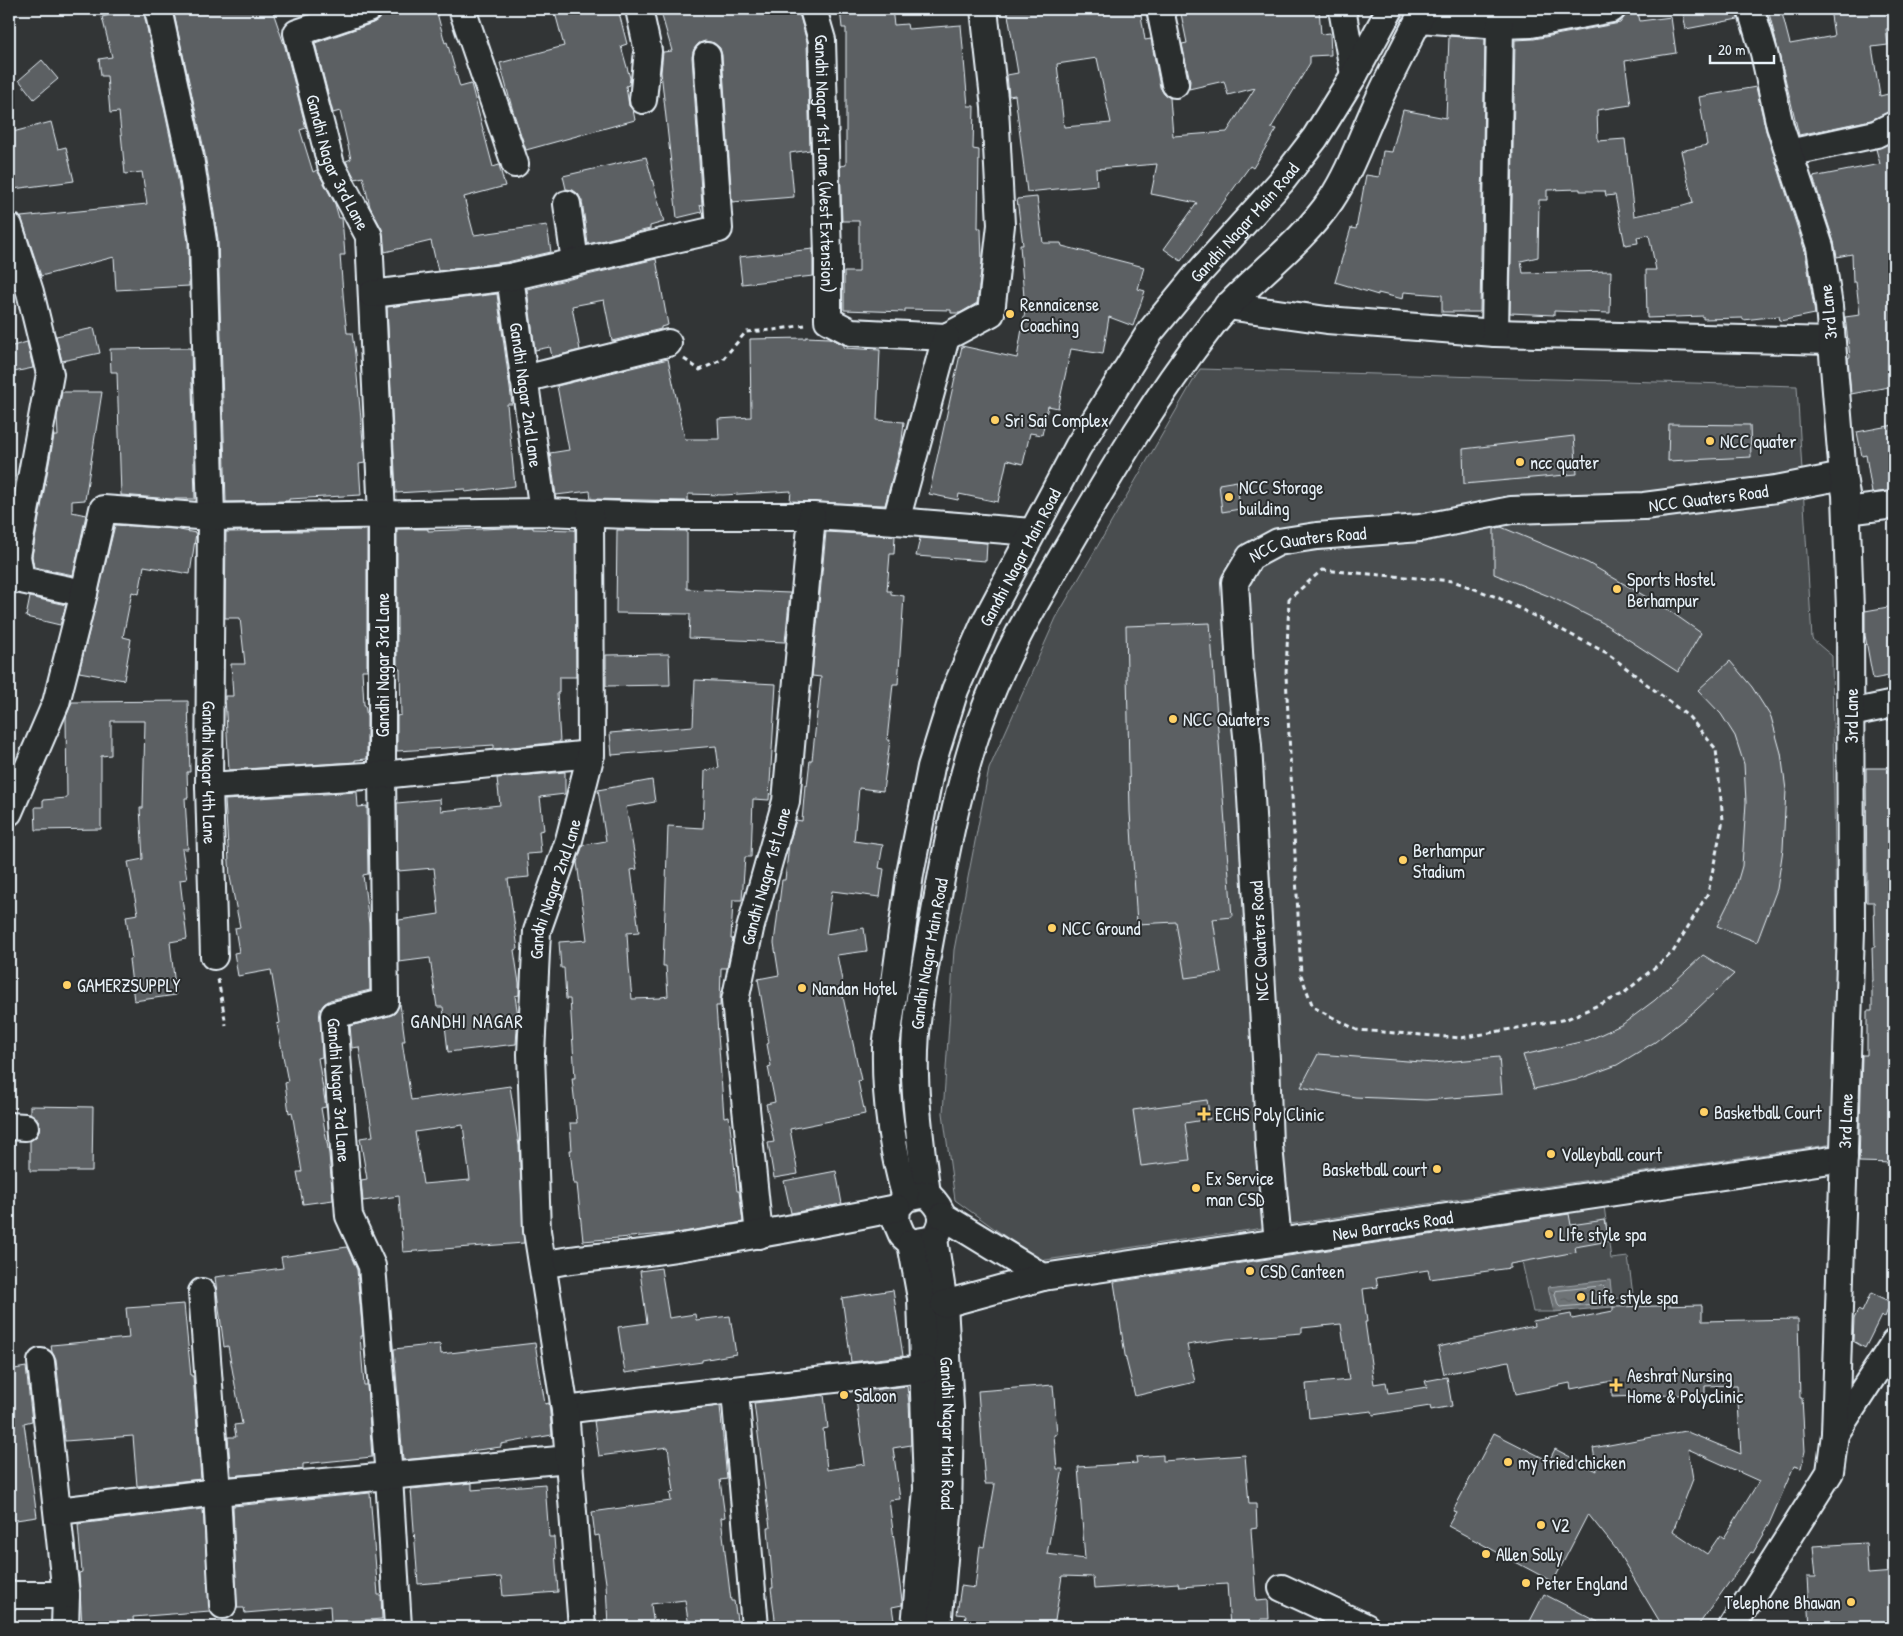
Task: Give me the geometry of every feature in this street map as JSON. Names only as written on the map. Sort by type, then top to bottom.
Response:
[{"type":"street","name":"Gandhi Nagar 4th Lane","points":[[158,9],[190,157],[203,241],[211,517],[209,786],[214,956]]},
{"type":"street","name":"Gandhi Nagar 3rd Lane","points":[[368,9],[297,33],[331,165],[369,236],[382,515],[382,775],[385,1002],[334,1015],[349,1216],[372,1266],[389,1477]]},
{"type":"street","points":[[462,9],[515,164]]},
{"type":"street","points":[[639,9],[648,51],[643,100]]},
{"type":"street","name":"Gandhi Nagar 1st Lane (West Extension)","points":[[814,9],[822,40],[828,320]]},
{"type":"street","points":[[828,320],[851,332],[946,337],[991,313],[1001,225],[995,107],[984,9]]},
{"type":"street","points":[[1160,9],[1175,84]]},
{"type":"street","points":[[1342,9],[1354,75]]},
{"type":"street","name":"Gandhi Nagar Main Road","points":[[910,1200],[898,1167],[888,1115],[885,1076],[888,1017],[910,874],[931,767],[955,690],[984,624],[1078,447],[1150,332],[1196,276],[1281,182],[1315,138],[1354,75],[1390,9]]},
{"type":"street","points":[[1421,14],[1500,25],[1529,16],[1612,9]]},
{"type":"street","name":"3rd Lane","points":[[1732,1627],[1830,1472],[1835,1434],[1851,930],[1851,713],[1847,511],[1829,306],[1820,247],[1780,126],[1764,53],[1751,9]]},
{"type":"street","name":"Gandhi Nagar Main Road","points":[[910,1200],[916,1099],[917,1017],[942,870],[955,811],[981,720],[1004,662],[1020,629],[1119,460],[1200,341],[1227,306],[1306,232],[1330,202],[1347,173],[1393,68],[1421,14]]},
{"type":"street","points":[[1495,333],[1500,25]]},
{"type":"street","points":[[372,294],[510,277],[718,229],[707,56]]},
{"type":"street","points":[[1789,153],[1876,134],[1894,125]]},
{"type":"street","points":[[567,204],[575,262]]},
{"type":"street","points":[[9,226],[19,295],[50,374],[17,556],[21,580],[84,593]]},
{"type":"street","name":"Gandhi Nagar 2nd Lane","points":[[510,277],[543,512]]},
{"type":"street","points":[[1227,306],[1327,320],[1495,333],[1831,341]]},
{"type":"street","points":[[896,521],[946,337]]},
{"type":"street","points":[[524,379],[668,343]]},
{"type":"street","name":"NCC Quaters Road","points":[[1278,1242],[1269,1146],[1266,1049],[1248,745],[1240,668],[1236,592],[1236,582],[1250,557],[1278,542],[1317,536],[1420,528],[1511,510],[1644,506],[1776,488],[1843,476]]},
{"type":"street","points":[[1847,511],[1894,504]]},
{"type":"street","points":[[9,812],[56,703],[103,509],[211,517],[543,512],[590,515],[812,516],[1032,532]]},
{"type":"street","name":"Gandhi Nagar 2nd Lane","points":[[582,1627],[565,1410],[536,1231],[531,1054],[537,931],[569,840],[590,754],[590,515]]},
{"type":"street","name":"Gandhi Nagar 1st Lane","points":[[759,1235],[734,1001],[750,929],[786,800],[812,516]]},
{"type":"street","points":[[1851,713],[1894,704]]},
{"type":"street","points":[[209,786],[382,775],[590,754]]},
{"type":"street","name":"New Barracks Road","points":[[944,1304],[1043,1277],[1844,1158]]},
{"type":"street","points":[[910,1200],[896,1221],[902,1235],[922,1241],[941,1229],[943,1216]]},
{"type":"street","points":[[543,1265],[568,1259],[653,1252],[759,1235],[910,1200],[936,1203],[943,1216],[1043,1277]]},
{"type":"street","name":"Gandhi Nagar Main Road","points":[[922,1241],[944,1304],[950,1408],[948,1514],[938,1627]]},
{"type":"street","name":"Gandhi Nagar Main Road","points":[[915,1627],[927,1489],[921,1298],[922,1241]]},
{"type":"street","points":[[202,1292],[217,1492],[223,1605]]},
{"type":"street","points":[[1713,1627],[1894,1343]]},
{"type":"street","points":[[41,1362],[66,1594],[65,1627]]},
{"type":"street","points":[[565,1410],[924,1369]]},
{"type":"street","points":[[736,1391],[755,1627]]},
{"type":"street","points":[[58,1511],[217,1492],[569,1459]]},
{"type":"street","points":[[389,1477],[398,1627]]},
{"type":"street","points":[[1282,1588],[1366,1627]]},
{"type":"street","points":[[9,1595],[66,1594]]},
{"type":"path","points":[[668,343],[683,358],[700,370],[723,359],[746,332],[773,330],[828,320]]},
{"type":"path","points":[[1322,570],[1453,581],[1499,598],[1607,653],[1689,717],[1716,749],[1723,820],[1708,893],[1673,952],[1623,994],[1567,1019],[1461,1038],[1357,1030],[1313,1007],[1301,975],[1286,675],[1289,599],[1322,570]]},
{"type":"path","points":[[214,956],[226,1025]]},
{"type":"shaded area","name":"Berhampur Stadium","points":[[1200,369],[1797,386],[1812,639],[1832,656],[1837,1000],[1834,1144],[1039,1261],[955,1200],[943,1113],[954,950],[989,769],[1056,618]]},
{"type":"shaded area","points":[[1603,1198],[1611,1259],[1628,1257],[1633,1295],[1554,1312],[1533,1312],[1511,1211]]},
{"type":"water","name":"Life style spa","points":[[1610,1280],[1613,1307],[1554,1312],[1548,1287]]},
{"type":"building","points":[[134,9],[143,9],[175,160],[188,242],[189,286],[116,290],[114,257],[41,276],[21,217],[147,204],[142,172],[125,174],[119,112],[110,113],[107,76],[101,76],[99,59],[112,57],[102,17]]},
{"type":"building","points":[[173,9],[272,9],[285,47],[306,128],[300,130],[313,172],[317,170],[335,204],[339,218],[342,218],[345,255],[340,255],[344,306],[347,333],[352,333],[355,354],[365,463],[359,464],[361,495],[289,499],[289,501],[226,502],[218,239],[205,154]]},
{"type":"building","points":[[399,9],[436,9],[460,87],[471,84],[493,167],[499,165],[505,186],[464,197],[474,235],[547,225],[551,252],[507,262],[438,271],[431,241],[385,252],[382,229],[370,207],[363,177],[355,179],[346,161],[351,159],[340,111],[333,113],[315,43],[373,23],[379,19],[382,13]]},
{"type":"building","points":[[554,9],[618,9],[627,44],[621,46],[630,78],[629,85],[626,86],[629,106],[633,110],[635,120],[526,150],[500,63],[564,46]]},
{"type":"building","points":[[660,9],[798,9],[807,42],[810,150],[790,153],[794,197],[732,202],[722,55],[720,48],[714,43],[705,41],[699,43],[694,49],[692,57],[702,205],[700,205],[702,212],[677,218],[661,72],[663,52],[672,51]]},
{"type":"building","points":[[840,9],[892,9],[894,25],[907,24],[908,29],[961,25],[968,106],[974,106],[973,149],[979,150],[978,228],[981,228],[982,263],[977,303],[960,313],[951,313],[951,310],[905,309],[905,312],[844,310],[844,272],[859,272],[859,221],[842,221],[840,166],[846,165],[846,28],[842,28]]},
{"type":"building","points":[[1007,9],[1140,9],[1145,40],[1151,39],[1160,87],[1164,94],[1170,98],[1173,136],[1227,132],[1255,88],[1228,95],[1224,81],[1189,89],[1190,81],[1182,44],[1187,43],[1180,9],[1319,9],[1321,34],[1330,33],[1331,55],[1310,56],[1310,63],[1271,128],[1277,129],[1253,168],[1250,166],[1181,261],[1164,249],[1197,203],[1151,194],[1157,164],[1096,169],[1097,185],[1027,192],[1015,95],[1009,96],[1007,75],[1018,73]],"holes":[[[1097,58],[1111,123],[1064,127],[1057,64]]]},
{"type":"building","points":[[1682,9],[1736,9],[1738,19],[1686,29]]},
{"type":"building","points":[[1768,9],[1781,9],[1790,44],[1834,36],[1830,9],[1894,9],[1894,28],[1886,29],[1888,45],[1872,47],[1880,96],[1888,94],[1891,111],[1871,120],[1799,135]]},
{"type":"building","points":[[1638,13],[1640,21],[1671,17],[1676,53],[1625,61],[1631,105],[1597,110],[1598,141],[1625,139],[1634,216],[1693,203],[1681,151],[1707,145],[1699,97],[1756,87],[1766,131],[1805,251],[1815,314],[1780,321],[1779,316],[1743,320],[1743,318],[1703,319],[1703,316],[1647,318],[1646,270],[1656,270],[1649,235],[1637,237],[1638,243],[1625,245],[1615,195],[1606,196],[1605,191],[1580,191],[1580,189],[1547,190],[1547,200],[1539,200],[1538,257],[1521,261],[1523,273],[1611,271],[1610,313],[1554,311],[1554,315],[1510,313],[1515,40],[1534,39],[1620,23],[1626,15]]},
{"type":"building","points":[[1449,36],[1485,39],[1480,312],[1442,312],[1442,295],[1404,292],[1403,299],[1378,293],[1378,295],[1335,282],[1351,228],[1356,229],[1366,175],[1379,177],[1383,151],[1392,152],[1403,110],[1446,118]]},
{"type":"building","points":[[42,60],[58,79],[34,99],[19,80]]},
{"type":"building","points":[[51,122],[58,149],[66,147],[74,181],[13,189],[9,172],[9,133]]},
{"type":"building","points":[[1894,142],[1894,386],[1851,394],[1848,358],[1850,357],[1845,317],[1860,315],[1856,282],[1853,282],[1852,254],[1837,257],[1813,177],[1880,164],[1876,149]]},
{"type":"building","points":[[646,157],[664,222],[650,226],[650,229],[588,244],[582,201],[573,190],[566,189],[563,176]]},
{"type":"building","points":[[1037,197],[1043,243],[1061,243],[1062,246],[1144,267],[1138,289],[1145,291],[1133,326],[1109,317],[1103,354],[1071,349],[1058,408],[1048,406],[1042,435],[1030,433],[1023,464],[1007,460],[998,502],[959,494],[958,500],[929,494],[962,346],[1017,358],[1025,311],[1020,245],[1023,245],[1017,199]]},
{"type":"building","points":[[813,249],[813,276],[742,284],[739,257]]},
{"type":"building","points":[[656,259],[668,325],[661,327],[661,329],[612,341],[604,300],[572,306],[580,350],[552,357],[550,347],[535,350],[527,289]]},
{"type":"building","points":[[497,294],[512,404],[507,404],[515,486],[465,492],[465,489],[396,493],[387,307]]},
{"type":"building","points":[[94,328],[100,353],[62,361],[56,336]]},
{"type":"building","points":[[830,338],[844,345],[844,348],[880,350],[877,420],[904,422],[902,440],[885,505],[790,501],[791,491],[723,495],[688,494],[688,501],[591,499],[590,491],[556,495],[550,453],[569,450],[557,386],[668,359],[685,439],[719,439],[718,419],[751,417],[750,339]]},
{"type":"building","points":[[27,342],[33,368],[9,373],[9,347]]},
{"type":"building","points":[[191,348],[195,499],[121,495],[117,372],[111,372],[110,349]]},
{"type":"building","points":[[62,392],[102,392],[85,500],[72,501],[72,512],[86,515],[73,575],[34,567],[32,556],[54,436],[58,436],[57,417]]},
{"type":"building","name":"NCC quater","points":[[1669,424],[1750,425],[1751,457],[1668,461]]},
{"type":"building","points":[[1894,425],[1894,490],[1872,493],[1866,455],[1862,456],[1857,432]]},
{"type":"building","name":"ncc quater","points":[[1574,436],[1577,474],[1464,484],[1463,449]]},
{"type":"building","name":"NCC Storage building","points":[[1237,481],[1240,509],[1222,512],[1219,484]]},
{"type":"building","points":[[115,525],[174,529],[196,533],[190,574],[144,566],[139,594],[132,592],[123,637],[131,639],[124,680],[79,672]]},
{"type":"building","points":[[533,527],[533,529],[575,530],[576,677],[559,677],[559,693],[557,693],[560,742],[494,749],[494,745],[397,751],[397,716],[401,715],[400,669],[397,669],[397,529],[428,529],[428,531]]},
{"type":"building","points":[[1501,527],[1588,563],[1667,609],[1701,633],[1678,672],[1603,623],[1551,597],[1494,574],[1494,529]]},
{"type":"building","points":[[367,530],[367,670],[362,670],[364,705],[367,717],[367,759],[355,760],[355,762],[229,770],[225,696],[233,696],[231,664],[245,664],[240,618],[225,618],[226,532]]},
{"type":"building","points":[[617,530],[687,531],[687,589],[790,593],[785,642],[689,638],[690,614],[616,613]]},
{"type":"building","points":[[826,532],[895,536],[894,554],[890,554],[887,591],[891,591],[891,594],[904,596],[898,684],[893,684],[887,740],[890,740],[883,791],[859,788],[854,841],[883,845],[879,868],[884,869],[880,897],[832,891],[826,934],[864,928],[867,951],[837,955],[845,996],[843,997],[861,1080],[858,1081],[865,1114],[790,1129],[798,1174],[774,1178],[768,1143],[774,1142],[766,1104],[775,1102],[768,1067],[771,1066],[767,1044],[769,1043],[758,979],[779,975],[774,943],[782,880],[785,880],[789,844],[796,820],[802,821],[805,785],[807,786],[810,760],[812,760],[821,677],[812,676]]},
{"type":"building","points":[[920,538],[987,543],[986,561],[916,556]]},
{"type":"building","points":[[30,597],[66,605],[60,625],[26,617]]},
{"type":"building","points":[[1894,606],[1894,675],[1873,679],[1865,635],[1865,611]]},
{"type":"building","name":"NCC Quaters","points":[[1210,623],[1232,917],[1213,919],[1221,973],[1185,978],[1176,922],[1137,924],[1130,812],[1126,626]]},
{"type":"building","points":[[669,654],[670,685],[606,686],[606,655]]},
{"type":"building","points":[[1730,661],[1752,687],[1771,717],[1781,753],[1786,790],[1783,849],[1777,889],[1757,942],[1717,926],[1735,890],[1742,866],[1746,802],[1744,764],[1735,736],[1721,714],[1698,690]]},
{"type":"building","points":[[695,680],[776,684],[769,800],[753,799],[751,857],[745,857],[742,900],[733,900],[731,939],[733,939],[727,968],[721,968],[720,1006],[716,1006],[724,1117],[729,1116],[737,1191],[739,1191],[743,1222],[677,1233],[583,1241],[577,1184],[574,1184],[570,1150],[572,1150],[570,1123],[577,1123],[572,1078],[575,1078],[570,999],[566,999],[564,968],[561,968],[559,942],[587,940],[577,862],[583,845],[606,841],[598,790],[652,780],[655,802],[626,807],[637,869],[631,870],[639,932],[627,933],[629,967],[632,999],[668,996],[666,966],[663,966],[668,826],[703,828],[705,771],[719,768],[716,746],[612,755],[610,733],[693,726]]},
{"type":"building","points":[[188,701],[190,772],[187,772],[188,798],[185,798],[188,849],[182,849],[187,879],[180,880],[187,939],[170,942],[176,995],[134,1001],[129,959],[132,959],[126,916],[138,914],[128,862],[143,859],[140,808],[143,808],[145,721],[111,721],[111,755],[101,756],[101,829],[36,830],[35,807],[43,807],[43,800],[67,798],[66,717],[72,702]]},
{"type":"building","points":[[1866,768],[1894,768],[1894,1163],[1859,1162],[1862,1055],[1867,1055],[1867,1011],[1872,1011],[1872,947],[1875,947],[1874,902],[1867,902]]},
{"type":"building","points":[[565,772],[565,794],[540,797],[544,830],[539,831],[541,853],[527,854],[529,877],[508,879],[518,949],[514,950],[519,983],[519,995],[515,996],[518,1016],[516,1044],[448,1052],[443,1007],[437,1007],[430,958],[399,962],[399,920],[439,914],[434,868],[398,871],[397,803],[440,799],[441,811],[500,805],[497,778]]},
{"type":"building","points":[[357,792],[358,807],[367,806],[368,874],[363,875],[369,924],[370,990],[330,1000],[320,1010],[322,1057],[318,1058],[326,1107],[321,1108],[329,1154],[333,1200],[303,1204],[297,1172],[302,1172],[292,1112],[289,1113],[285,1083],[288,1082],[277,1024],[280,1023],[271,970],[238,976],[234,953],[239,952],[235,928],[240,927],[230,877],[225,800]]},
{"type":"building","points":[[1703,955],[1734,974],[1696,1010],[1655,1042],[1617,1065],[1576,1080],[1534,1089],[1523,1055],[1589,1040],[1623,1024],[1655,1000]]},
{"type":"building","points":[[400,1004],[405,1041],[402,1041],[411,1100],[510,1086],[519,1146],[524,1243],[403,1252],[399,1196],[363,1201],[361,1180],[367,1179],[360,1138],[373,1136],[359,1047],[352,1048],[350,1026],[395,1013]],"holes":[[[463,1125],[470,1180],[423,1184],[415,1132]]]},
{"type":"building","points":[[1318,1054],[1433,1063],[1499,1057],[1502,1094],[1426,1100],[1355,1097],[1301,1087]]},
{"type":"building","points":[[1207,1100],[1210,1119],[1185,1123],[1190,1160],[1141,1166],[1133,1110]]},
{"type":"building","points":[[30,1106],[93,1107],[92,1171],[30,1171],[30,1141],[37,1136],[40,1127],[38,1120],[30,1113]]},
{"type":"building","points":[[836,1171],[842,1204],[791,1213],[784,1181]]},
{"type":"building","points":[[1569,1214],[1571,1225],[1605,1220],[1609,1241],[1575,1247],[1576,1252],[1510,1264],[1510,1268],[1430,1279],[1428,1270],[1376,1278],[1378,1287],[1363,1289],[1367,1322],[1365,1322],[1374,1384],[1386,1382],[1388,1393],[1427,1387],[1425,1381],[1447,1377],[1452,1406],[1431,1410],[1430,1406],[1373,1415],[1372,1411],[1309,1418],[1306,1384],[1349,1380],[1341,1324],[1302,1328],[1302,1333],[1227,1339],[1187,1345],[1195,1382],[1135,1396],[1125,1355],[1114,1282]]},
{"type":"building","points":[[347,1247],[357,1270],[363,1336],[360,1336],[364,1385],[367,1385],[372,1457],[303,1464],[303,1469],[231,1476],[228,1437],[236,1437],[234,1425],[242,1424],[228,1346],[224,1347],[215,1277],[283,1268],[281,1257]]},
{"type":"building","points":[[661,1268],[669,1318],[695,1314],[696,1320],[730,1316],[736,1354],[702,1360],[702,1362],[625,1373],[618,1327],[647,1323],[640,1271]]},
{"type":"building","points":[[893,1290],[903,1356],[851,1362],[842,1298]]},
{"type":"building","points":[[1871,1293],[1891,1302],[1885,1317],[1881,1316],[1865,1348],[1853,1341],[1854,1319],[1858,1310],[1862,1312]]},
{"type":"building","points":[[184,1304],[191,1376],[193,1376],[201,1479],[137,1486],[133,1436],[65,1441],[56,1360],[51,1345],[129,1338],[126,1308]]},
{"type":"building","points":[[1702,1305],[1702,1321],[1798,1319],[1800,1398],[1802,1398],[1805,1451],[1801,1468],[1794,1466],[1769,1524],[1753,1553],[1751,1552],[1697,1627],[1663,1627],[1616,1549],[1588,1514],[1553,1582],[1448,1526],[1456,1512],[1453,1511],[1494,1433],[1549,1461],[1555,1449],[1597,1471],[1593,1448],[1685,1431],[1741,1454],[1737,1385],[1705,1386],[1705,1394],[1612,1397],[1612,1381],[1571,1389],[1570,1383],[1516,1394],[1509,1361],[1444,1374],[1438,1347],[1534,1326],[1533,1321],[1571,1314],[1572,1319],[1613,1311],[1613,1307]],"holes":[[[1688,1449],[1759,1481],[1724,1538],[1720,1535],[1707,1554],[1673,1531],[1693,1479]]]},
{"type":"building","points":[[535,1343],[545,1404],[549,1403],[552,1435],[501,1444],[501,1447],[469,1451],[469,1453],[403,1460],[394,1349],[440,1344],[441,1354]]},
{"type":"building","points":[[26,1367],[32,1421],[24,1423],[37,1517],[9,1521],[9,1370]]},
{"type":"building","points":[[1053,1385],[1057,1434],[1054,1435],[1057,1469],[1063,1469],[1047,1554],[1085,1559],[1078,1467],[1137,1463],[1136,1457],[1163,1455],[1163,1461],[1245,1455],[1249,1504],[1256,1504],[1257,1528],[1251,1529],[1256,1601],[1268,1600],[1269,1619],[1261,1619],[1261,1627],[1230,1627],[1227,1584],[1179,1587],[1178,1583],[1094,1589],[1093,1577],[1062,1576],[1054,1627],[964,1627],[966,1615],[957,1614],[961,1586],[975,1588],[980,1546],[984,1547],[995,1484],[985,1484],[978,1391]]},
{"type":"building","points":[[907,1386],[911,1445],[893,1448],[900,1499],[889,1500],[902,1601],[902,1605],[892,1607],[895,1627],[776,1627],[771,1588],[773,1588],[768,1528],[770,1528],[754,1403],[824,1395],[828,1428],[823,1429],[827,1470],[865,1464],[855,1392]]},
{"type":"building","points":[[720,1406],[727,1479],[720,1480],[725,1517],[721,1518],[731,1601],[734,1601],[738,1627],[689,1627],[685,1600],[651,1604],[654,1627],[608,1627],[606,1583],[599,1535],[595,1536],[592,1512],[671,1501],[670,1493],[674,1492],[668,1447],[599,1456],[594,1421]]},
{"type":"building","points":[[472,1483],[472,1490],[545,1484],[549,1537],[554,1537],[558,1592],[503,1596],[501,1577],[418,1584],[411,1489]]},
{"type":"building","points":[[370,1493],[378,1595],[381,1595],[382,1619],[331,1623],[330,1606],[245,1613],[244,1608],[237,1608],[233,1506]]},
{"type":"building","points":[[203,1509],[210,1611],[133,1617],[134,1627],[82,1627],[79,1573],[82,1572],[78,1524]]},
{"type":"building","name":"Telephone Bhawan","points":[[1866,1543],[1868,1574],[1894,1572],[1894,1627],[1810,1627],[1807,1577],[1816,1577],[1813,1546]]},
{"type":"building","points":[[1544,1594],[1608,1627],[1527,1627]]},
{"type":"place","name":"Rennaicense Coaching","points":[[1010,314]]},
{"type":"place","name":"Sri Sai Complex","points":[[995,420]]},
{"type":"place","name":"NCC quater","points":[[1710,441]]},
{"type":"place","name":"ncc quater","points":[[1520,462]]},
{"type":"place","name":"NCC Storage building","points":[[1229,497]]},
{"type":"place","name":"Sports Hostel Berhampur","points":[[1617,589]]},
{"type":"place","name":"NCC Quaters","points":[[1173,719]]},
{"type":"place","name":"Berhampur Stadium","points":[[1403,860]]},
{"type":"place","name":"NCC Ground","points":[[1052,928]]},
{"type":"place","name":"GAMERZSUPPLY","points":[[67,985]]},
{"type":"place","name":"Nandan Hotel","points":[[802,988]]},
{"type":"place","name":"Basketball Court","points":[[1704,1112]]},
{"type":"place","name":"ECHS Poly Clinic","points":[[1204,1114]]},
{"type":"place","name":"Volleyball court","points":[[1551,1154]]},
{"type":"place","name":"Basketball court","points":[[1437,1169]]},
{"type":"place","name":"Ex Service man CSD","points":[[1196,1188]]},
{"type":"place","name":"LIfe style spa","points":[[1549,1234]]},
{"type":"place","name":"CSD Canteen","points":[[1250,1271]]},
{"type":"place","name":"Life style spa","points":[[1581,1297]]},
{"type":"place","name":"Aeshrat Nursing Home & Polyclinic","points":[[1616,1385]]},
{"type":"place","name":"Saloon","points":[[844,1395]]},
{"type":"place","name":"my fried chicken","points":[[1508,1462]]},
{"type":"place","name":"V2","points":[[1541,1525]]},
{"type":"place","name":"Allen Solly","points":[[1486,1554]]},
{"type":"place","name":"Peter England","points":[[1526,1583]]},
{"type":"place","name":"Telephone Bhawan","points":[[1851,1602]]},
{"type":"district","name":"GANDHI NAGAR","points":[[467,1021]]}]
